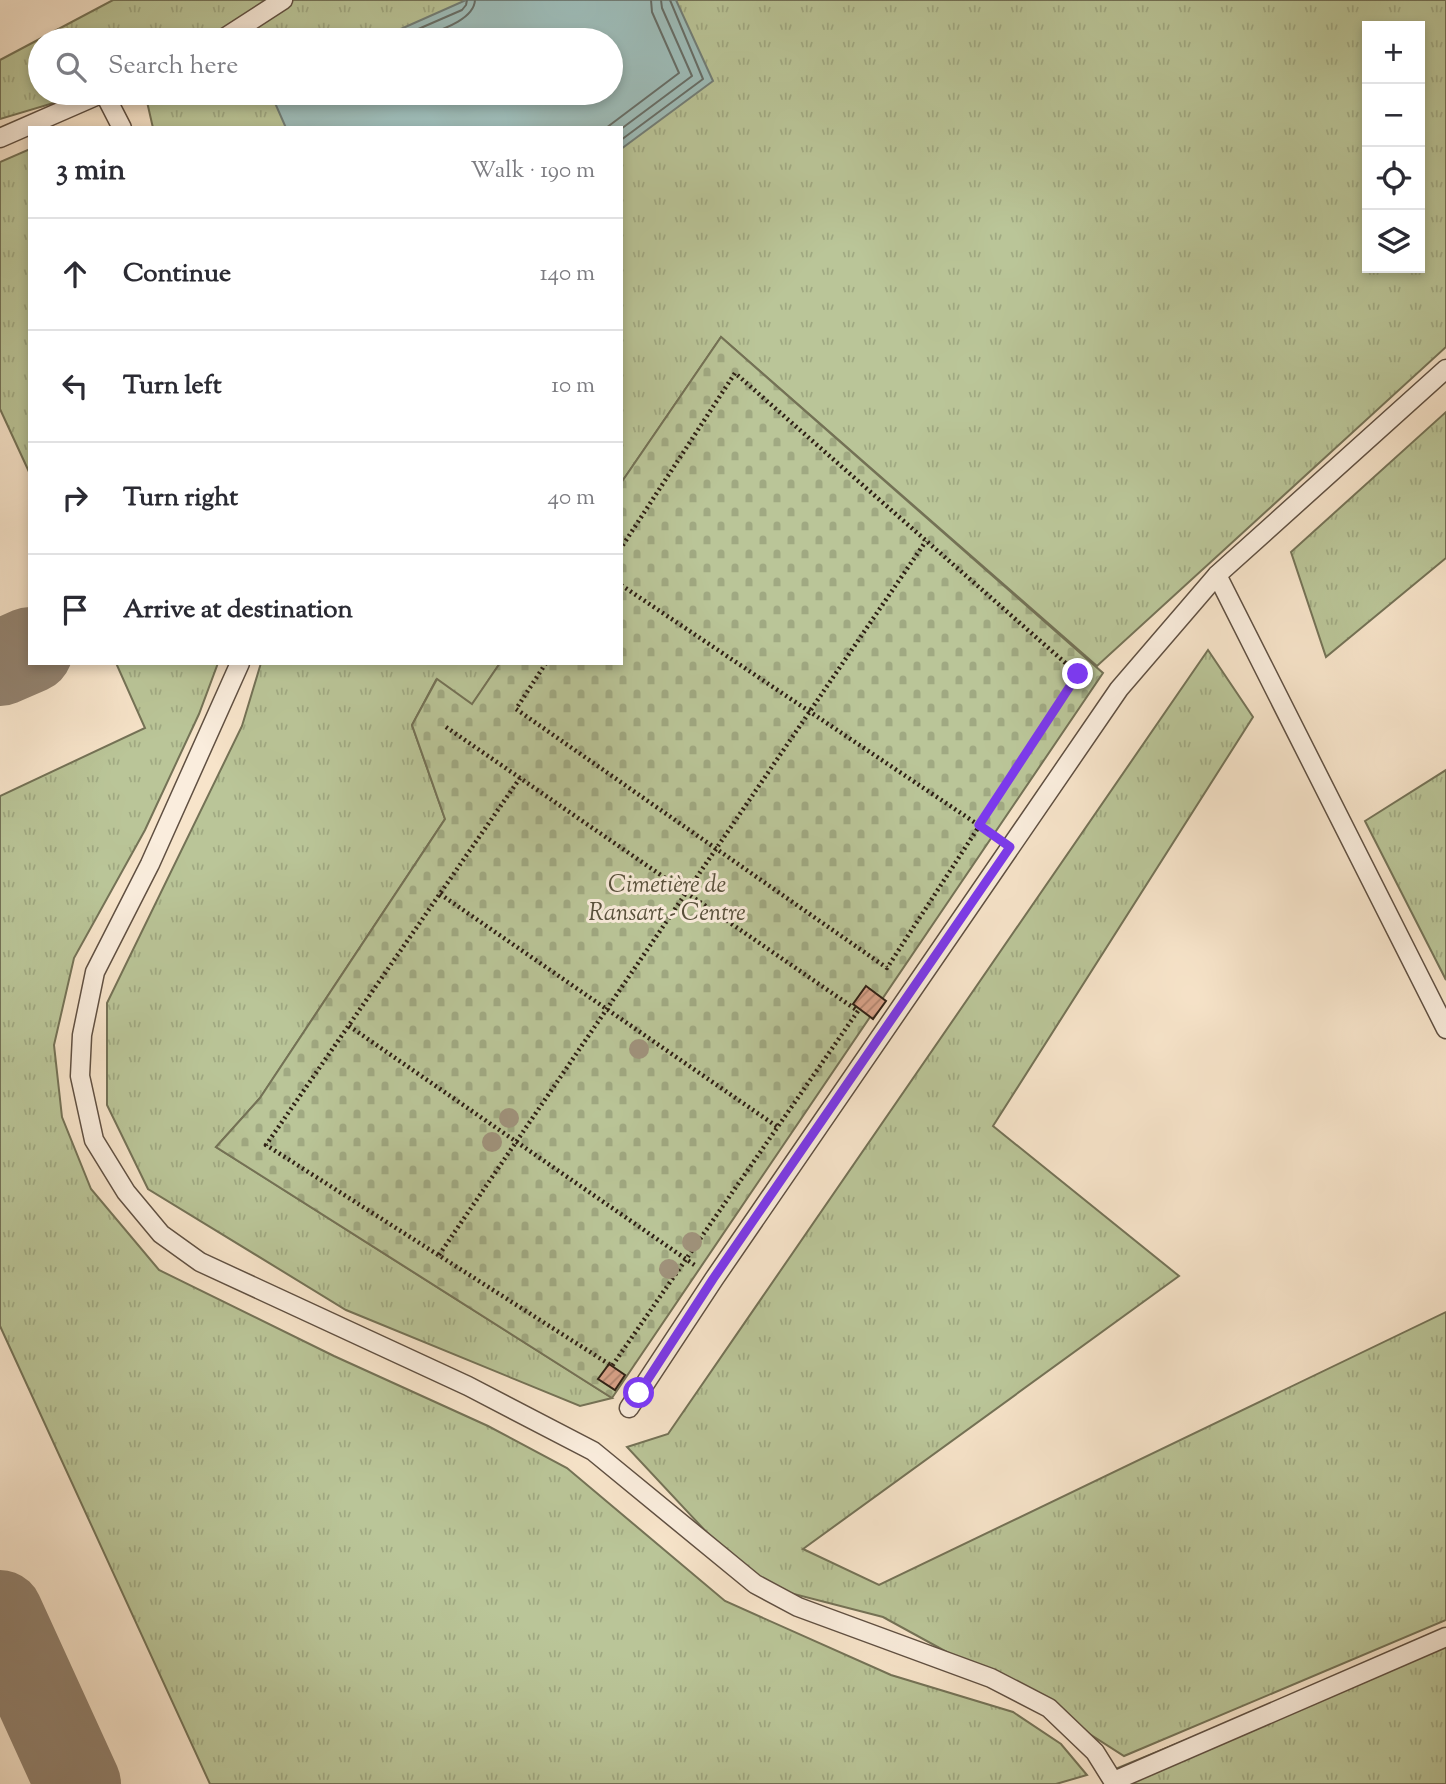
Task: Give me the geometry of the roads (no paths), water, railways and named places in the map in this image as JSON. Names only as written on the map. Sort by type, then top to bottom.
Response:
[{"type":"lane","points":[[240,28],[283,0]]},
{"type":"lane","points":[[0,138],[76,105]]},
{"type":"lane","points":[[110,105],[121,126]]},
{"type":"lane","points":[[629,1408],[713,1279],[1119,689],[1217,575],[1446,369]]},
{"type":"lane","points":[[1217,575],[1446,1029]]},
{"type":"lane","points":[[239,665],[150,864],[95,972],[82,1035],[80,1076],[94,1140],[126,1192],[161,1234],[200,1262],[468,1386],[593,1451],[755,1584],[798,1607],[991,1678],[1049,1708],[1095,1752],[1115,1783],[1446,1637]]},
{"type":"water","points":[[466,0],[676,0],[713,81],[623,148],[623,126],[285,126],[276,105],[623,105],[623,28],[403,28]]},
{"type":"park label","name":"Cimetière de Ransart - Centre","points":[[667,898]]}]
